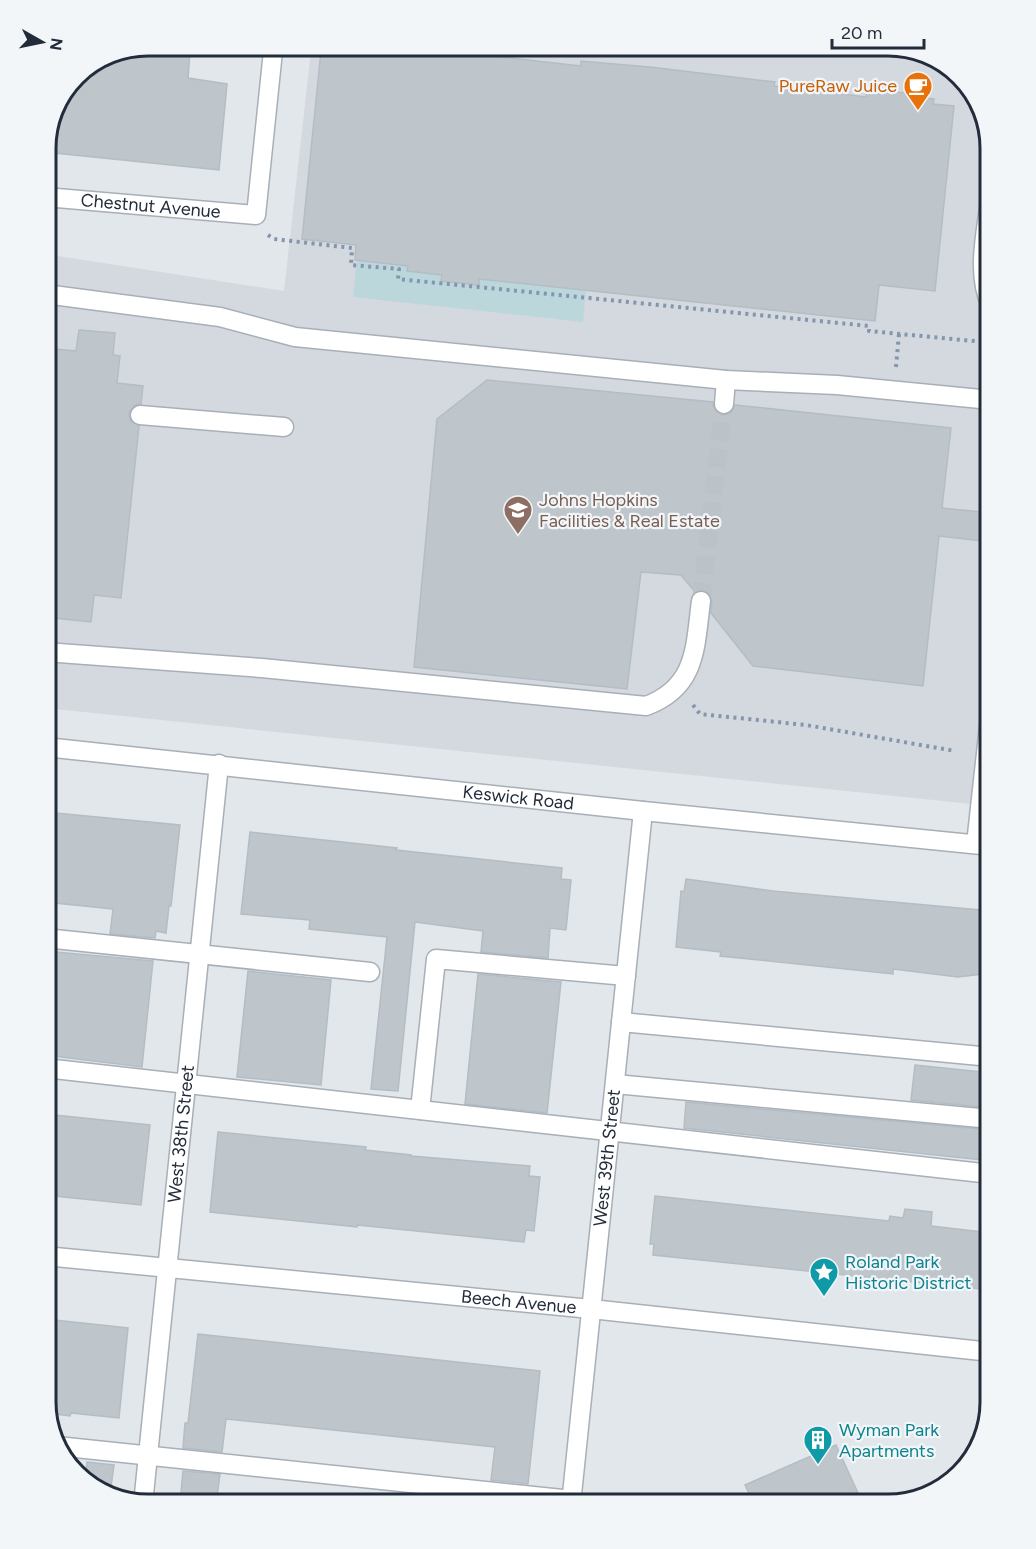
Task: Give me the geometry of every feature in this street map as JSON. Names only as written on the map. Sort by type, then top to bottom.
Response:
[{"type":"street","name":"Chestnut Avenue","points":[[56,198],[256,215],[273,55]]},
{"type":"street","points":[[56,295],[220,317],[295,337],[726,380],[837,385],[980,399]]},
{"type":"street","points":[[724,404],[726,380]]},
{"type":"street","points":[[140,415],[284,427]]},
{"type":"street","points":[[56,653],[262,668],[646,706],[663,700],[675,690],[689,669],[694,655],[701,601]]},
{"type":"street","name":"Keswick Road","points":[[56,748],[980,845]]},
{"type":"street","name":"West 38th Street","points":[[144,1493],[219,764]]},
{"type":"street","name":"West 39th Street","points":[[572,1494],[643,811]]},
{"type":"street","points":[[56,939],[370,972]]},
{"type":"street","points":[[420,1110],[436,959],[626,976]]},
{"type":"street","points":[[621,1022],[980,1056]]},
{"type":"street","points":[[56,1069],[980,1173]]},
{"type":"street","points":[[615,1084],[980,1118]]},
{"type":"street","name":"Beech Avenue","points":[[56,1257],[591,1309],[980,1351]]},
{"type":"street","points":[[68,1447],[494,1493]]},
{"type":"path","points":[[274,239],[352,248],[351,264],[399,269],[398,279],[869,326],[869,331],[980,342]]},
{"type":"path","points":[[895,371],[899,334]]},
{"type":"path","points":[[691,701],[700,714],[806,725],[955,751]]},
{"type":"shaded area","name":"Johns Hopkins Facilities & Real Estate","points":[[311,55],[894,56],[918,60],[944,75],[968,102],[980,136],[980,805],[56,709],[56,256],[284,291]]},
{"type":"shaded area","points":[[357,260],[408,266],[479,285],[479,279],[586,290],[583,322],[353,297]]},
{"type":"building","points":[[190,55],[188,78],[227,84],[219,170],[56,153],[59,124],[65,107],[75,92],[87,78],[102,68],[118,60],[136,56]]},
{"type":"building","points":[[321,55],[501,55],[581,66],[581,61],[775,82],[774,86],[866,97],[866,92],[880,94],[881,91],[920,94],[920,98],[934,99],[933,104],[954,106],[935,291],[879,285],[875,321],[479,279],[479,285],[441,281],[442,275],[407,271],[408,266],[355,260],[356,245],[302,239]]},
{"type":"building","points":[[79,330],[115,333],[113,355],[120,356],[117,383],[143,386],[141,404],[135,405],[129,413],[130,420],[139,426],[121,598],[94,595],[91,622],[56,618],[56,349],[76,351]]},
{"type":"building","points":[[487,380],[713,402],[714,409],[722,415],[729,414],[735,405],[951,428],[942,508],[980,512],[980,541],[939,536],[923,686],[753,666],[711,613],[712,602],[708,592],[702,590],[695,592],[681,575],[641,572],[627,689],[414,667],[437,419]]},
{"type":"building","points":[[56,813],[180,825],[166,933],[156,931],[155,938],[110,934],[113,909],[56,903]]},
{"type":"building","points":[[250,832],[562,868],[561,879],[571,880],[566,930],[550,928],[548,958],[481,952],[483,931],[415,922],[398,1091],[371,1089],[387,937],[309,929],[310,920],[241,914]]},
{"type":"building","points":[[686,879],[773,891],[980,910],[980,974],[958,977],[893,969],[893,974],[720,956],[721,952],[676,947],[681,891],[684,892]]},
{"type":"building","points":[[56,952],[153,961],[142,1067],[56,1056]]},
{"type":"building","points":[[248,971],[331,980],[321,1085],[237,1077]]},
{"type":"building","points":[[478,974],[561,982],[547,1113],[465,1104]]},
{"type":"building","points":[[915,1065],[980,1072],[980,1107],[911,1100]]},
{"type":"building","points":[[686,1102],[980,1129],[980,1160],[684,1128]]},
{"type":"building","points":[[56,1115],[150,1125],[141,1205],[56,1196]]},
{"type":"building","points":[[218,1132],[366,1147],[365,1150],[411,1156],[530,1166],[529,1176],[540,1177],[534,1231],[526,1230],[524,1242],[210,1212]]},
{"type":"building","points":[[655,1196],[889,1221],[890,1216],[903,1218],[905,1209],[932,1212],[931,1226],[980,1232],[980,1289],[653,1255],[654,1244],[650,1244]]},
{"type":"building","points":[[56,1320],[128,1328],[119,1418],[71,1413],[70,1416],[56,1413]]},
{"type":"building","points":[[198,1334],[540,1371],[528,1484],[491,1480],[495,1447],[295,1426],[226,1419],[222,1452],[183,1448]]},
{"type":"building","name":"Wyman Park Apartments","points":[[836,1445],[859,1494],[749,1494],[745,1485]]},
{"type":"building","points":[[87,1462],[114,1465],[111,1485],[102,1481],[86,1469]]},
{"type":"building","points":[[183,1471],[220,1474],[217,1493],[181,1493]]},
{"type":"tunnel","points":[[701,601],[724,404]]},
{"type":"place","name":"PureRaw Juice","points":[[918,112]]},
{"type":"place","name":"Johns Hopkins Facilities & Real Estate","points":[[518,536]]},
{"type":"place","name":"Roland Park Historic District","points":[[824,1298]]},
{"type":"place","name":"Wyman Park Apartments","points":[[818,1466]]}]
